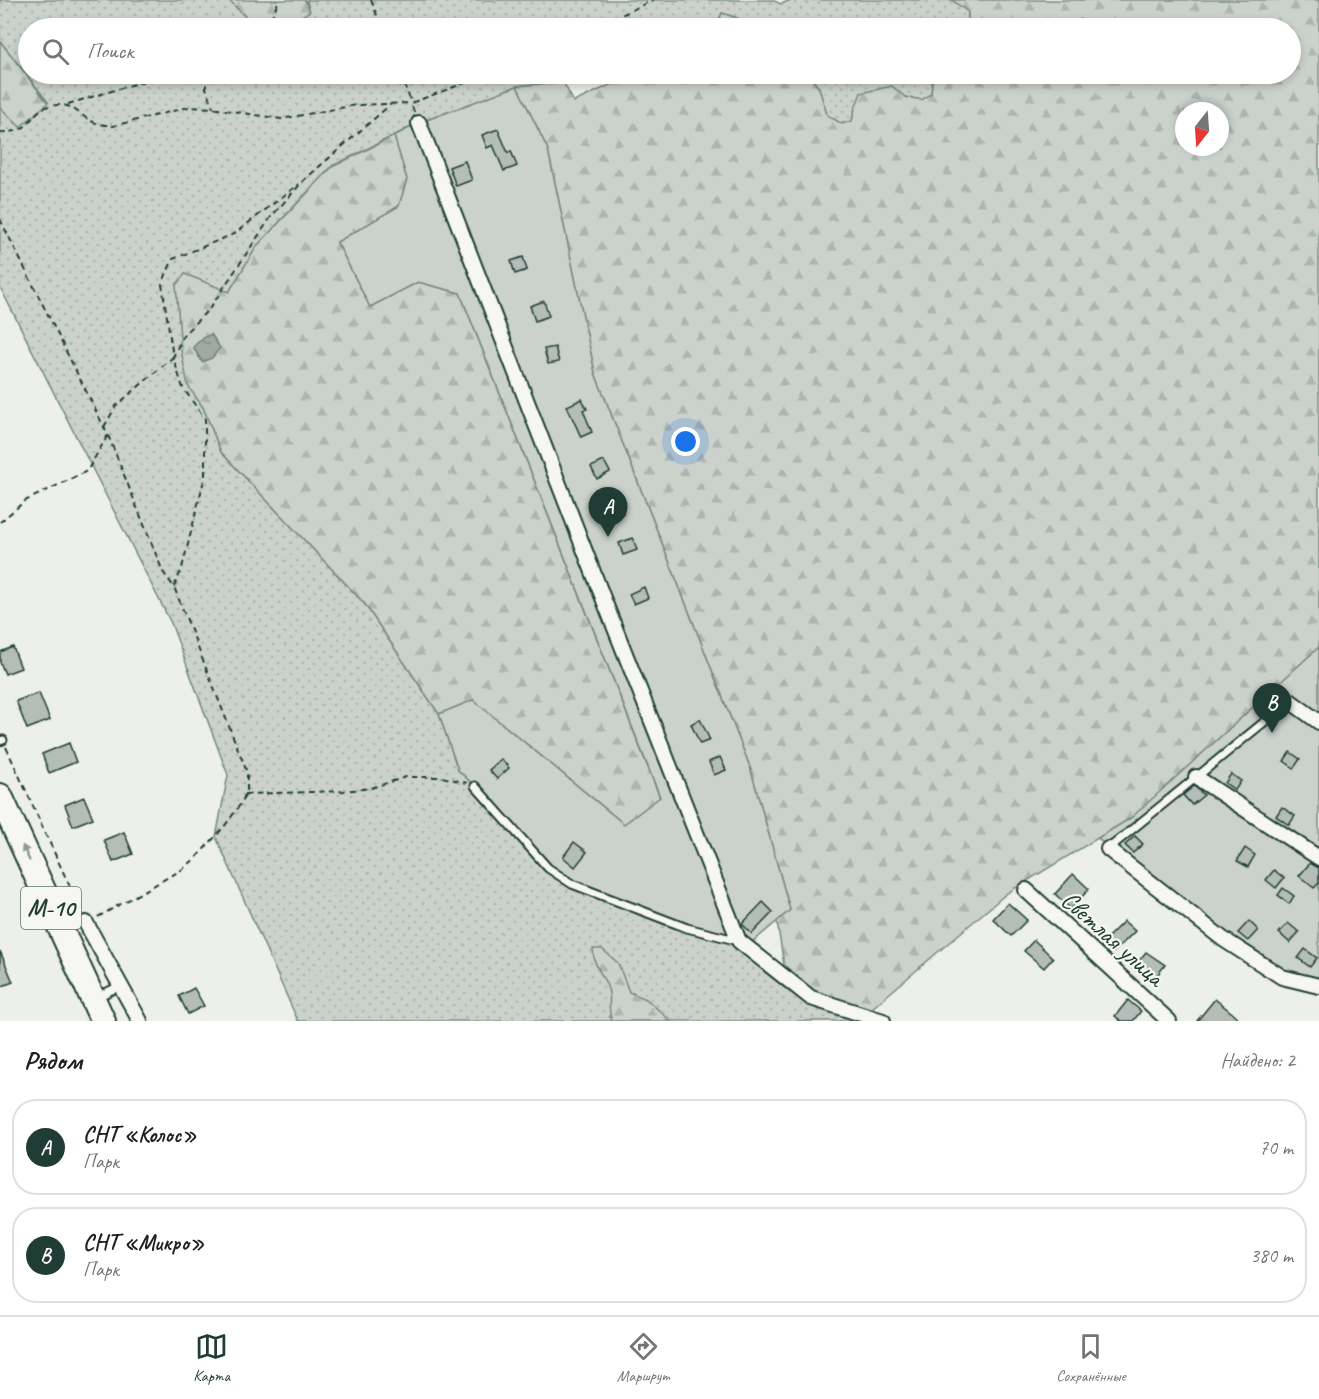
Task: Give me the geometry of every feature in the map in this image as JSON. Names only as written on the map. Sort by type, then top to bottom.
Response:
[{"type":"highway","name":"М-10","points":[[0,796],[74,928],[89,1010]]},
{"type":"highway","name":"М-10","points":[[0,836],[89,1010],[103,1021]]},
{"type":"street","points":[[417,118],[739,941],[811,998],[883,1021]]},
{"type":"street","points":[[1290,701],[1319,722]]},
{"type":"street","points":[[1196,777],[1319,858]]},
{"type":"street","points":[[1108,849],[1223,939],[1281,977],[1319,986]]},
{"type":"street","name":"Светлая улица","points":[[1026,890],[1169,1021]]},
{"type":"street","points":[[74,928],[122,985],[140,1021]]},
{"type":"lane","points":[[1108,849],[1290,701]]},
{"type":"lane","points":[[475,786],[548,868],[572,884],[687,928],[739,941]]},
{"type":"lane","points":[[89,1010],[122,985]]},
{"type":"path","points":[[271,18],[279,0]]},
{"type":"path","points":[[371,0],[378,18]]},
{"type":"path","points":[[615,18],[653,0]]},
{"type":"path","points":[[0,133],[18,130],[27,124],[34,113],[43,108],[66,105],[135,84]]},
{"type":"path","points":[[206,84],[213,108]]},
{"type":"path","points":[[404,84],[417,118]]},
{"type":"path","points":[[66,105],[88,120],[113,126],[189,107],[213,108],[281,119],[356,105],[411,104],[463,84]]},
{"type":"path","points":[[174,587],[182,568],[205,476],[205,419],[183,388],[172,357],[162,285],[173,259],[234,234],[304,180],[391,104]]},
{"type":"path","points":[[104,427],[116,406],[172,357],[184,334],[210,308],[271,217],[304,180]]},
{"type":"path","points":[[0,219],[108,435],[163,572],[174,587],[247,772],[247,790],[224,827],[183,869],[74,928],[1,740]]},
{"type":"path","points":[[0,522],[25,501],[87,471],[108,435]]},
{"type":"path","points":[[245,794],[344,791],[371,788],[406,777],[442,777],[475,786]]},
{"type":"green space","points":[[0,0],[229,0],[247,18],[18,18],[18,64],[0,41]]},
{"type":"green space","points":[[229,0],[305,0],[310,11],[299,18],[247,18]]},
{"type":"green space","points":[[307,0],[772,0],[781,4],[791,0],[952,0],[968,12],[968,18],[737,18],[722,13],[720,18],[298,18],[309,11]]},
{"type":"green space","points":[[952,0],[1319,0],[1319,661],[1131,818],[1007,893],[870,1010],[815,991],[784,965],[777,921],[790,910],[750,767],[595,373],[548,150],[517,86],[564,84],[574,102],[612,84],[816,84],[827,115],[842,124],[852,121],[861,93],[892,86],[905,97],[922,100],[931,93],[932,84],[1301,84],[1301,18],[968,18],[968,12]]},
{"type":"green space","points":[[722,13],[737,18],[720,18]]},
{"type":"green space","points":[[0,41],[18,64],[18,84],[33,84],[48,103],[20,127],[0,107]]},
{"type":"green space","points":[[34,84],[540,84],[517,86],[419,123],[332,166],[257,246],[229,292],[188,385],[203,407],[221,452],[364,603],[439,714],[458,770],[475,786],[739,941],[811,998],[864,1015],[857,1021],[298,1021],[216,837],[228,775],[171,623],[0,287],[0,107],[20,126],[48,102]]},
{"type":"green space","points":[[816,84],[932,84],[931,93],[922,100],[905,97],[855,108],[852,122],[841,124],[827,115]]},
{"type":"green space","points":[[517,86],[548,150],[595,373],[750,767],[790,910],[754,941],[739,941],[687,928],[572,884],[548,868],[458,770],[439,714],[473,700],[624,824],[660,797],[460,293],[418,282],[370,307],[337,242],[399,206],[407,179],[394,136],[419,123]]},
{"type":"green space","points":[[394,136],[407,179],[399,206],[337,242],[370,307],[418,282],[460,293],[660,798],[624,824],[473,700],[439,714],[364,603],[221,452],[203,407],[188,386],[181,350],[176,285],[185,274],[229,292],[257,246],[332,167]]},
{"type":"green space","points":[[1319,647],[1319,986],[1282,977],[1108,849],[1098,838],[1131,818]]},
{"type":"green space","points":[[593,949],[602,949],[618,963],[629,992],[646,999],[671,1021],[612,1021],[607,987],[595,962]]},
{"type":"water","points":[[211,334],[220,348],[212,358],[202,362],[193,347],[201,339]]},
{"type":"building","points":[[498,129],[508,153],[511,151],[517,166],[504,171],[493,145],[487,148],[482,135]]},
{"type":"building","points":[[465,161],[472,180],[456,186],[449,167]]},
{"type":"building","points":[[523,257],[527,270],[515,274],[511,261]]},
{"type":"building","points":[[544,301],[549,316],[535,321],[530,306]]},
{"type":"building","points":[[555,347],[559,362],[548,364],[544,349]]},
{"type":"building","points":[[582,399],[587,409],[583,410],[592,432],[581,437],[567,406]]},
{"type":"building","points":[[604,461],[610,472],[597,479],[591,467]]},
{"type":"building","points":[[617,496],[623,513],[613,517],[607,500]]},
{"type":"building","points":[[633,538],[637,550],[623,555],[619,543]]},
{"type":"building","points":[[644,587],[648,598],[634,604],[629,594]]},
{"type":"building","points":[[13,647],[21,668],[5,674],[0,662],[0,652]]},
{"type":"building","points":[[39,693],[50,720],[27,729],[16,701]]},
{"type":"building","points":[[700,719],[710,740],[700,744],[691,724]]},
{"type":"building","points":[[69,743],[76,762],[49,773],[42,754]]},
{"type":"building","points":[[1290,752],[1300,759],[1294,768],[1284,761]]},
{"type":"building","points":[[720,757],[726,770],[714,775],[709,762]]},
{"type":"building","points":[[501,759],[509,768],[497,779],[489,770]]},
{"type":"building","points":[[1231,774],[1241,781],[1235,790],[1225,783]]},
{"type":"building","points":[[1194,786],[1204,795],[1192,805],[1183,795]]},
{"type":"building","points":[[84,797],[93,818],[73,826],[65,805]]},
{"type":"building","points":[[1282,807],[1295,816],[1289,825],[1276,816]]},
{"type":"building","points":[[124,832],[133,854],[113,862],[104,840]]},
{"type":"building","points":[[1135,836],[1143,844],[1133,853],[1125,845]]},
{"type":"building","points":[[574,842],[587,852],[575,867],[563,857]]},
{"type":"building","points":[[1245,848],[1255,855],[1248,867],[1237,861]]},
{"type":"building","points":[[1310,863],[1319,868],[1319,883],[1314,888],[1299,876]]},
{"type":"building","points":[[1274,870],[1284,878],[1276,888],[1266,880]]},
{"type":"building","points":[[1073,874],[1089,889],[1071,909],[1055,894]]},
{"type":"building","points":[[1283,888],[1294,896],[1289,904],[1278,895]]},
{"type":"building","points":[[763,902],[773,912],[752,934],[742,924]]},
{"type":"building","points":[[1008,903],[1027,920],[1011,936],[993,919]]},
{"type":"building","points":[[1124,921],[1135,931],[1114,952],[1103,942]]},
{"type":"building","points":[[1249,921],[1258,930],[1248,941],[1238,933]]},
{"type":"building","points":[[1288,923],[1299,932],[1290,943],[1279,933]]},
{"type":"building","points":[[1034,940],[1053,958],[1044,968],[1024,951]]},
{"type":"building","points":[[1305,949],[1317,958],[1310,967],[1298,958]]},
{"type":"building","points":[[0,951],[13,982],[0,987]]},
{"type":"building","points":[[1146,952],[1165,965],[1152,982],[1133,968]]},
{"type":"building","points":[[194,988],[204,1006],[188,1014],[179,996]]},
{"type":"building","points":[[1215,999],[1242,1021],[1197,1021]]},
{"type":"building","points":[[1128,1000],[1141,1011],[1133,1021],[1121,1021],[1115,1016]]},
{"type":"place","name":"СНТ «Колос»","points":[[608,537]]},
{"type":"place","name":"СНТ «Микро»","points":[[1272,733]]}]
